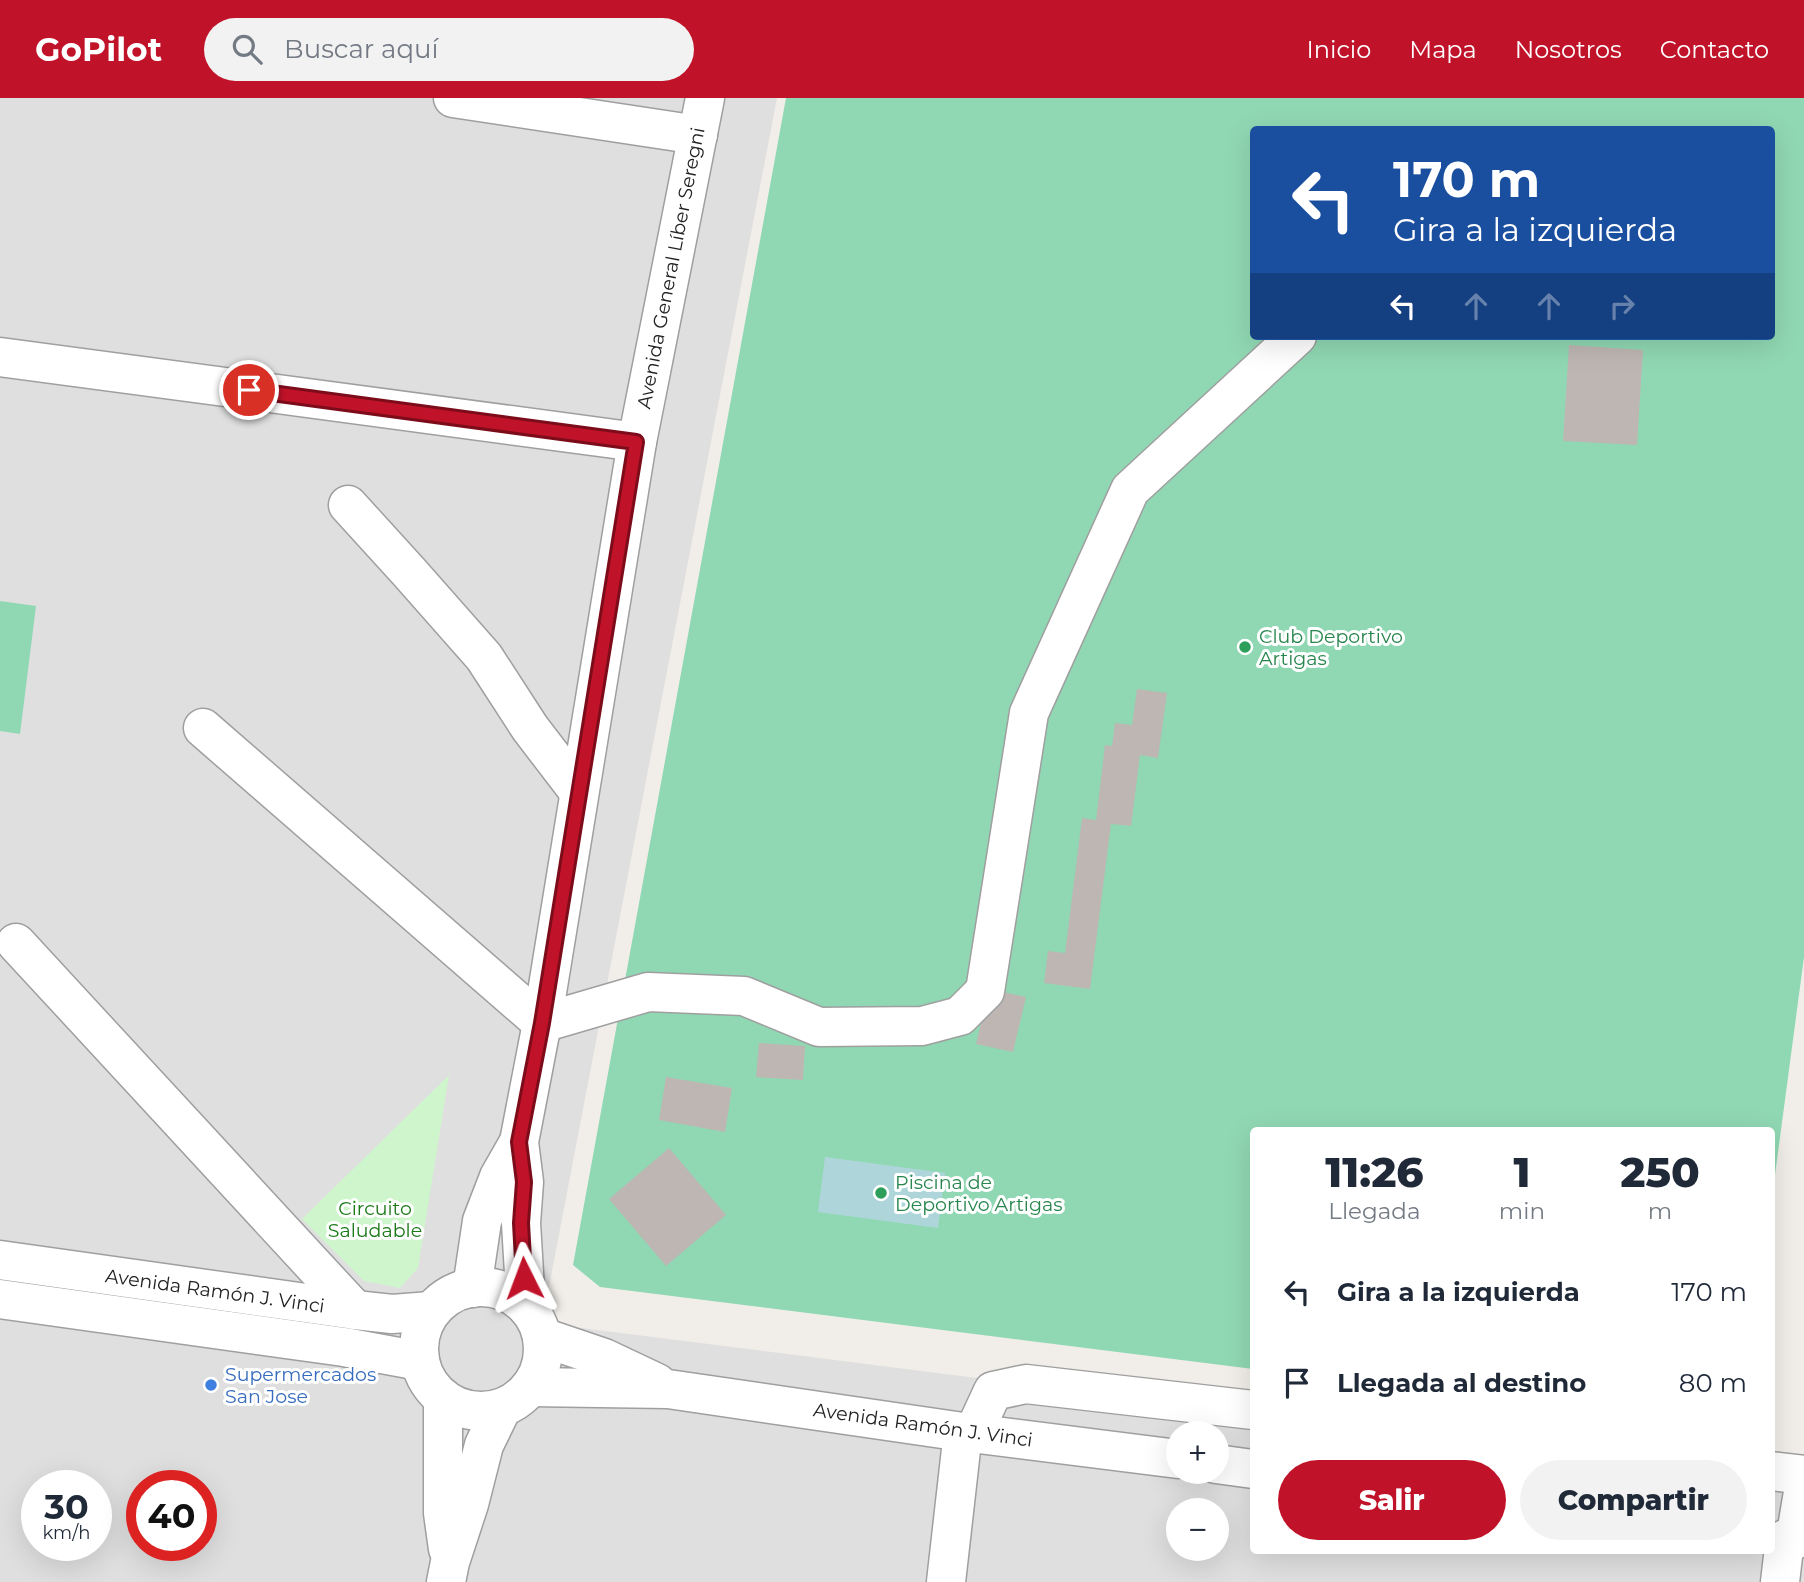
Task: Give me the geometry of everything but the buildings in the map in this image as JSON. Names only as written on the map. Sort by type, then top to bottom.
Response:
[{"type":"street","points":[[453,98],[698,135]]},
{"type":"street","name":"Avenida General Líber Seregni","points":[[534,1322],[521,1223],[524,1182],[519,1142],[542,1023],[636,442],[705,98]]},
{"type":"street","points":[[203,728],[542,1023],[648,992],[744,996],[819,1027],[922,1026],[960,1016],[985,991],[1029,713],[1130,489],[1293,340]]},
{"type":"street","points":[[0,357],[636,442]]},
{"type":"street","points":[[348,505],[484,657],[530,727],[579,792]]},
{"type":"street","points":[[16,943],[355,1310]]},
{"type":"street","name":"Avenida General Líber Seregni","points":[[472,1289],[482,1221],[499,1177],[519,1142]]},
{"type":"street","name":"Avenida Ramón J. Vinci","points":[[0,1260],[355,1310],[392,1314],[432,1311]]},
{"type":"street","points":[[448,1572],[484,1445],[516,1397],[539,1372],[543,1355],[534,1322],[512,1295],[478,1287],[460,1291],[444,1299],[432,1311],[423,1326],[419,1344],[425,1378],[443,1398],[466,1410],[484,1411],[516,1397]]},
{"type":"street","name":"Avenida Ramón J. Vinci","points":[[0,1299],[344,1347],[420,1361]]},
{"type":"street","name":"Avenida Ramón J. Vinci","points":[[534,1322],[668,1389]]},
{"type":"street","points":[[946,1582],[969,1432],[993,1391],[1026,1384],[1250,1410]]},
{"type":"street","name":"Avenida Ramón J. Vinci","points":[[516,1397],[668,1389],[1166,1457]]},
{"type":"street","points":[[443,1398],[443,1513],[448,1572]]},
{"type":"street","points":[[1229,1466],[1250,1469]]},
{"type":"street","points":[[1775,1471],[1804,1475]]},
{"type":"street","points":[[1780,1582],[1804,1486]]},
{"type":"shaded area","points":[[0,98],[777,98],[542,1323],[1250,1413],[1250,1554],[1775,1554],[1775,1478],[1804,1482],[1804,1582],[0,1582]]},
{"type":"green space","name":"Club Deportivo Artigas","points":[[786,98],[1804,98],[1804,957],[1775,1175],[1775,1127],[1250,1127],[1250,1369],[600,1287],[573,1265]]},
{"type":"green space","points":[[0,601],[36,606],[20,734],[0,731]]},
{"type":"green space","name":"Circuito Saludable","points":[[449,1075],[418,1268],[400,1288],[364,1281],[302,1219]]},
{"type":"water","name":"Piscina de Deportivo Artigas","points":[[825,1157],[945,1173],[938,1228],[818,1212]]},
{"type":"place","name":"Club Deportivo Artigas","points":[[1245,647]]},
{"type":"place","name":"Piscina de Deportivo Artigas","points":[[881,1193]]},
{"type":"place","name":"Supermercados San Jose","points":[[211,1385]]},
{"type":"route","points":[[249,390],[636,442],[542,1023],[519,1142],[524,1182],[521,1223],[524,1278]]}]
